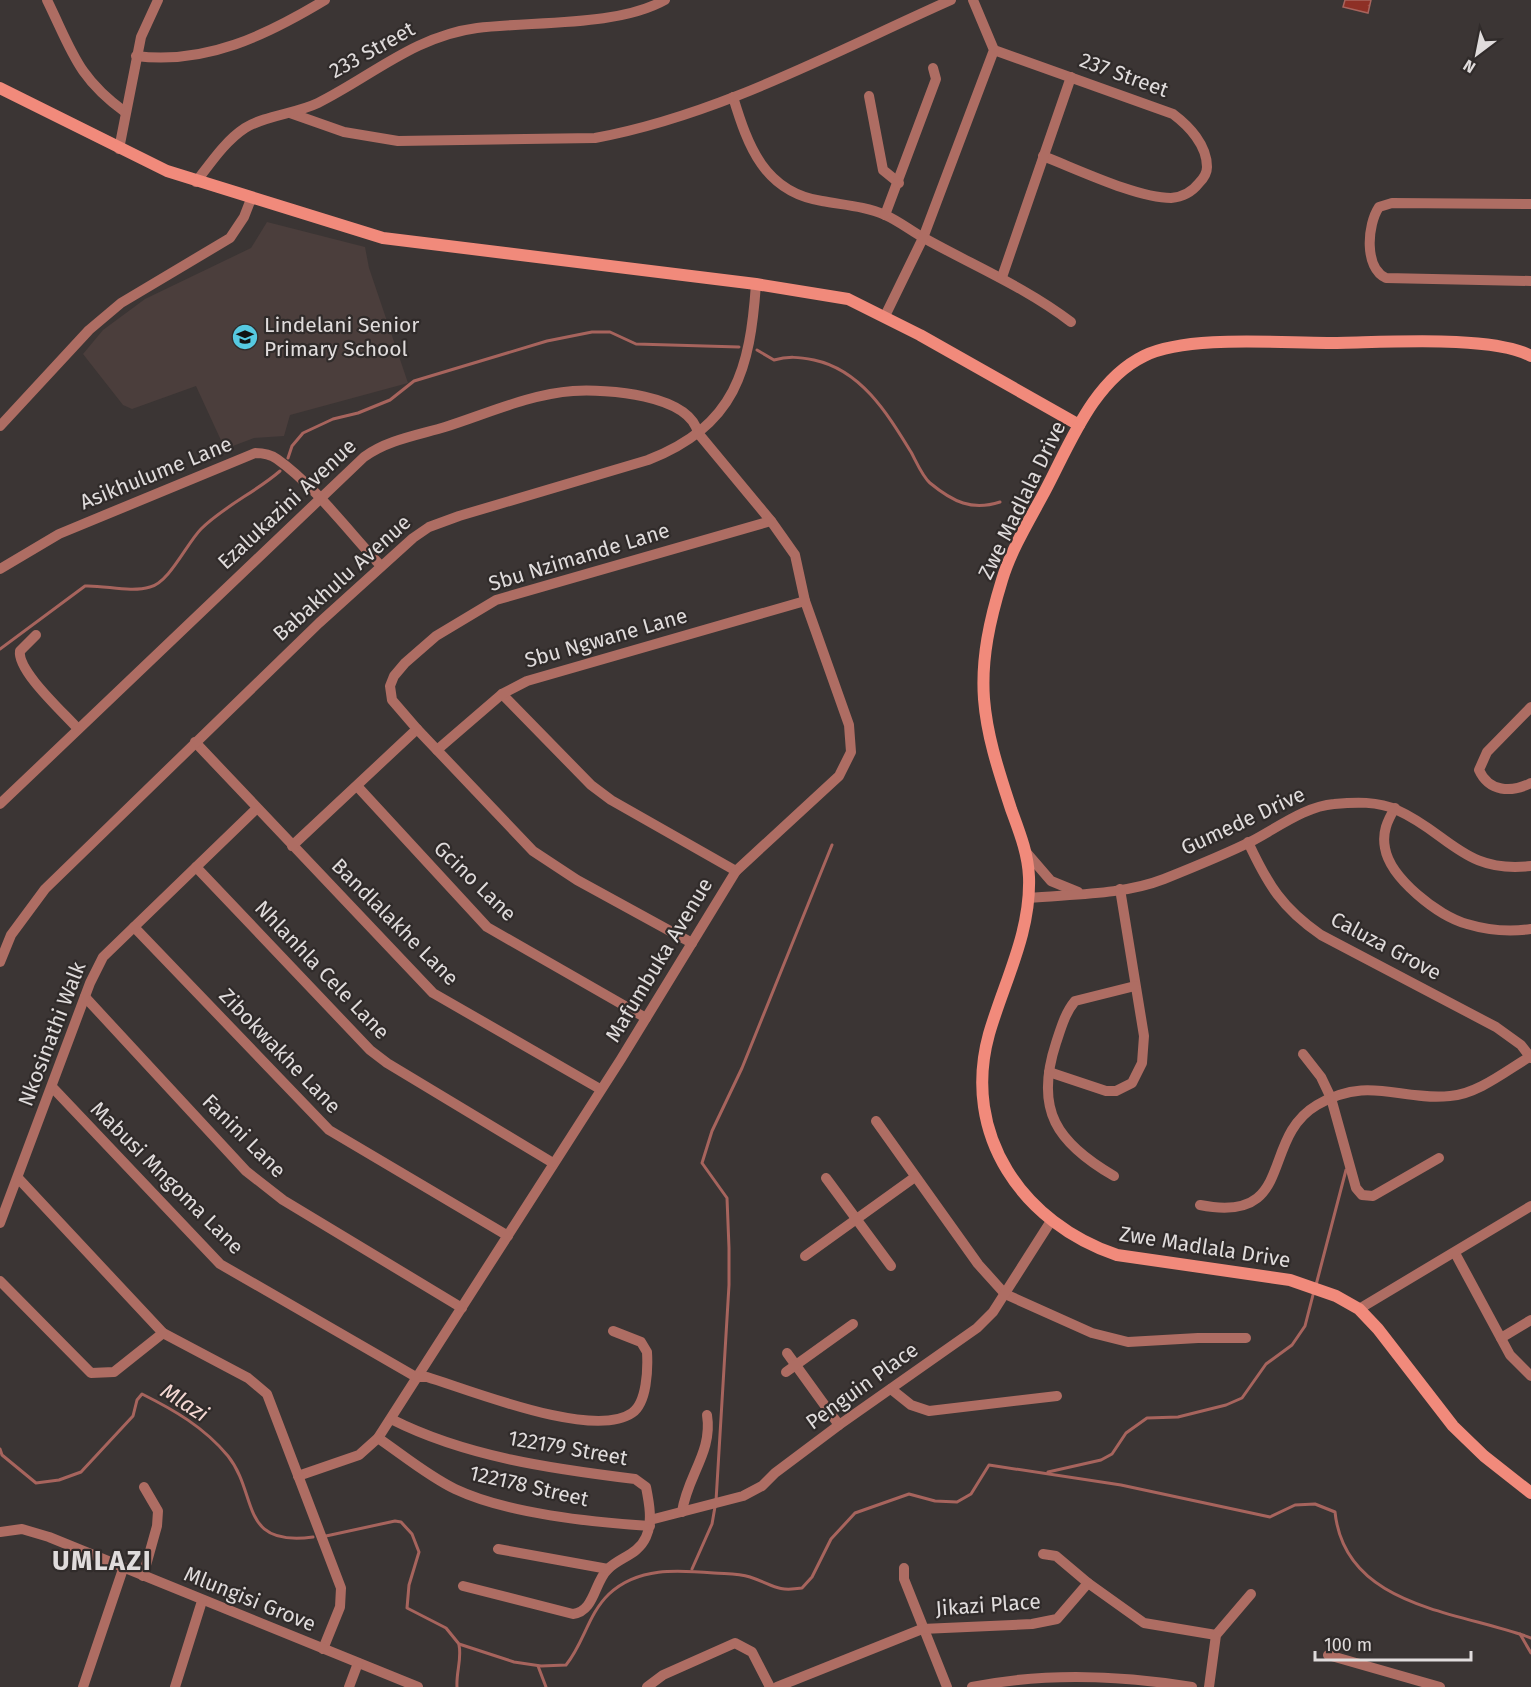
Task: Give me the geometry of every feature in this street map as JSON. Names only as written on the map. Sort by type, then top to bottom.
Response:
[{"type":"street","points":[[47,0],[80,70],[104,97],[125,111]]},
{"type":"street","points":[[119,149],[136,56],[141,37],[158,0]]},
{"type":"street","points":[[136,56],[180,59],[229,46],[282,26],[325,0]]},
{"type":"street","name":"233 Street","points":[[196,182],[231,139],[245,128],[318,103],[396,56],[438,36],[477,28],[626,15],[650,9],[665,0]]},
{"type":"street","points":[[290,113],[344,132],[398,141],[574,140],[615,134],[733,97],[951,0]]},
{"type":"street","points":[[885,316],[923,238],[994,50],[973,0]]},
{"type":"street","name":"237 Street","points":[[994,50],[1173,114],[1185,123],[1204,154],[1207,168],[1204,178],[1182,196],[1149,195],[1043,156]]},
{"type":"street","points":[[885,215],[899,183],[936,79],[933,68]]},
{"type":"street","points":[[1002,277],[1071,77]]},
{"type":"street","points":[[0,88],[119,149],[196,182],[383,238],[756,284],[840,297],[885,316],[1079,425]]},
{"type":"street","points":[[869,96],[883,171],[899,183]]},
{"type":"street","points":[[733,97],[752,153],[778,181],[805,198],[865,208],[885,215],[923,238],[1002,277],[1071,322]]},
{"type":"street","points":[[0,426],[89,330],[112,309],[230,238],[244,217],[251,199]]},
{"type":"street","points":[[1531,204],[1392,203],[1379,207],[1372,220],[1371,229],[1374,270],[1386,278],[1531,281]]},
{"type":"street","name":"Babakhulu Avenue","points":[[0,962],[10,935],[27,909],[45,889],[195,742],[413,538],[443,521],[648,460],[671,451],[698,434],[722,408],[739,381],[753,335],[756,284]]},
{"type":"street","name":"Zwe Madlala Drive","points":[[1531,356],[1498,345],[1186,344],[1143,356],[1125,368],[1106,387],[1079,425],[1004,575],[990,620],[982,671],[991,745],[1026,852],[1029,898],[1021,940],[989,1035],[983,1065],[987,1122],[996,1149],[1012,1180],[1030,1202],[1070,1235],[1118,1255],[1290,1280],[1336,1296],[1359,1309],[1378,1329],[1453,1426],[1484,1456],[1531,1493]]},
{"type":"street","name":"Ezalukazini Avenue","points":[[0,804],[374,449],[522,402],[561,393],[613,392],[655,400],[687,414],[696,424],[698,434]]},
{"type":"street","name":"Mafumbuka Avenue","points":[[298,1476],[359,1455],[378,1438],[646,1018],[736,872],[839,776],[851,752],[849,725],[805,601],[795,555],[771,521],[698,434]]},
{"type":"street","name":"Asikhulume Lane","points":[[0,569],[59,534],[255,453],[276,458],[320,499],[381,566]]},
{"type":"street","name":"Sbu Nzimande Lane","points":[[417,729],[392,700],[390,686],[394,676],[405,663],[436,636],[496,600],[771,521]]},
{"type":"street","name":"Sbu Ngwane Lane","points":[[437,750],[502,694],[526,681],[805,601]]},
{"type":"street","points":[[36,635],[20,651],[21,661],[28,673],[78,729]]},
{"type":"street","points":[[502,694],[591,785],[611,800],[736,872]]},
{"type":"street","points":[[1531,707],[1487,752],[1479,770],[1482,777],[1501,790],[1510,791],[1531,783]]},
{"type":"street","points":[[292,846],[417,729],[504,823],[553,866],[692,943]]},
{"type":"street","name":"Bandlalakhe Lane","points":[[195,742],[256,809],[433,993],[600,1089]]},
{"type":"street","name":"Gcino Lane","points":[[357,786],[487,927],[646,1018]]},
{"type":"street","name":"Gumede Drive","points":[[1029,898],[1120,889],[1162,880],[1248,842],[1317,807],[1368,802],[1395,808],[1414,818],[1460,852],[1474,859],[1500,867],[1531,866]]},
{"type":"street","points":[[1395,808],[1387,820],[1384,834],[1389,861],[1405,881],[1432,907],[1465,924],[1494,930],[1531,929]]},
{"type":"street","name":"Nkosinathi Walk","points":[[0,1223],[53,1088],[85,997],[103,957],[256,809]]},
{"type":"street","name":"Caluza Grove","points":[[1248,842],[1267,883],[1298,919],[1321,935],[1496,1027],[1521,1045],[1531,1057]]},
{"type":"street","points":[[1026,852],[1051,881],[1081,893]]},
{"type":"street","name":"Nhlanhla Cele Lane","points":[[196,867],[370,1050],[387,1063],[554,1163]]},
{"type":"street","points":[[1049,1072],[1106,1091],[1116,1091],[1132,1083],[1142,1063],[1144,1048],[1120,889]]},
{"type":"street","name":"Zibokwakhe Lane","points":[[134,927],[329,1130],[508,1236]]},
{"type":"street","points":[[1114,1176],[1086,1160],[1063,1137],[1050,1107],[1049,1072],[1061,1026],[1075,1001],[1135,986]]},
{"type":"street","name":"Fanini Lane","points":[[85,997],[246,1171],[262,1185],[462,1308]]},
{"type":"street","points":[[1303,1054],[1321,1077],[1331,1098],[1356,1188],[1362,1195],[1373,1196],[1439,1158]]},
{"type":"street","points":[[1200,1205],[1231,1209],[1258,1198],[1271,1179],[1295,1127],[1310,1110],[1331,1098],[1360,1089],[1451,1096],[1472,1089],[1531,1057]]},
{"type":"street","name":"Mabusi Mngoma Lane","points":[[53,1088],[220,1264],[416,1377],[433,1379],[543,1413],[585,1419],[623,1417],[632,1413],[641,1402],[648,1352],[641,1342],[613,1331]]},
{"type":"street","points":[[876,1121],[978,1264],[1005,1294],[1092,1333],[1128,1342],[1246,1338]]},
{"type":"street","points":[[805,1256],[857,1221],[915,1177]]},
{"type":"street","points":[[18,1178],[163,1333],[248,1378],[267,1394],[341,1588],[340,1607],[323,1649]]},
{"type":"street","points":[[826,1178],[891,1266]]},
{"type":"street","points":[[1359,1309],[1531,1206]]},
{"type":"street","name":"Penguin Place","points":[[650,1523],[743,1496],[762,1486],[775,1473],[839,1425],[986,1320],[1051,1221]]},
{"type":"street","points":[[1455,1253],[1510,1355],[1531,1376]]},
{"type":"street","points":[[0,1281],[90,1373],[114,1372],[163,1333]]},
{"type":"street","points":[[1501,1338],[1531,1320]]},
{"type":"street","points":[[786,1372],[853,1324]]},
{"type":"street","points":[[787,1353],[839,1425]]},
{"type":"street","points":[[891,1389],[911,1404],[928,1411],[1057,1396]]},
{"type":"street","points":[[682,1512],[691,1477],[707,1444],[707,1414]]},
{"type":"street","name":"122179 Street","points":[[391,1419],[433,1437],[498,1456],[552,1468],[635,1479],[645,1487],[650,1523]]},
{"type":"street","name":"122178 Street","points":[[378,1438],[438,1480],[478,1497],[520,1509],[585,1520],[650,1523]]},
{"type":"street","points":[[143,1576],[157,1526],[158,1511],[144,1487]]},
{"type":"street","points":[[463,1586],[573,1614],[581,1613],[587,1608],[608,1569],[641,1546],[650,1523]]},
{"type":"street","name":"Mlungisi Grove","points":[[0,1532],[21,1529],[33,1532],[418,1687]]},
{"type":"street","points":[[498,1549],[608,1569]]},
{"type":"street","points":[[1042,1554],[1056,1556],[1088,1583],[1144,1623],[1216,1635]]},
{"type":"street","points":[[904,1568],[904,1579],[922,1629],[947,1687]]},
{"type":"street","points":[[83,1687],[123,1569]]},
{"type":"street","name":"Jikazi Place","points":[[777,1687],[906,1638],[922,1629],[1032,1624],[1057,1619],[1088,1583]]},
{"type":"street","points":[[1209,1687],[1216,1635],[1251,1594]]},
{"type":"street","points":[[175,1687],[202,1601]]},
{"type":"street","points":[[647,1687],[663,1675],[735,1644],[752,1652],[770,1687]]},
{"type":"street","points":[[1328,1655],[1440,1687]]},
{"type":"street","points":[[350,1687],[358,1663]]},
{"type":"street","points":[[972,1687],[1011,1680],[1077,1677],[1122,1678],[1192,1687]]},
{"type":"shaded area","name":"Lindelani Senior Primary School","points":[[267,222],[365,247],[369,268],[408,383],[290,415],[284,436],[254,438],[225,449],[196,386],[132,409],[123,405],[83,354],[103,330],[145,299],[251,248]]},
{"type":"water","points":[[1345,0],[1371,0],[1368,13],[1343,7]]},
{"type":"waterway","points":[[288,458],[292,446],[303,433],[333,419],[358,413],[390,400],[414,381],[547,341],[592,332],[610,332],[636,344],[739,347]]},
{"type":"waterway","points":[[757,350],[774,360],[789,357],[809,359],[831,365],[846,373],[859,383],[882,408],[930,483],[963,503],[980,506],[1000,502]]},
{"type":"waterway","points":[[0,649],[85,586],[142,589],[157,584],[171,571],[201,529],[280,471]]},
{"type":"waterway","points":[[692,1569],[712,1524],[716,1501],[729,1285],[727,1198],[702,1163],[712,1131],[742,1068],[832,845]]},
{"type":"waterway","points":[[1316,1285],[1346,1170]]},
{"type":"waterway","points":[[1048,1472],[1101,1460],[1112,1454],[1126,1433],[1147,1418],[1178,1417],[1226,1405],[1242,1398],[1266,1364],[1292,1345],[1305,1326],[1314,1291]]},
{"type":"waterway","name":"Mlazi","points":[[0,1449],[2,1455],[36,1483],[59,1480],[81,1472],[133,1416],[137,1400],[142,1394],[188,1420],[219,1446],[237,1471],[254,1515],[261,1526],[272,1534],[289,1538],[313,1537]]},
{"type":"waterway","points":[[326,1536],[395,1521],[401,1522],[412,1534],[419,1552],[409,1585],[407,1608],[446,1628],[459,1644],[514,1662],[541,1666],[566,1665],[602,1602],[620,1585],[632,1579],[658,1572],[700,1572],[736,1574],[775,1587],[802,1588],[812,1577],[831,1539],[855,1513],[909,1494],[935,1501],[957,1502],[971,1494],[989,1465],[1121,1485],[1270,1517],[1295,1505],[1315,1504],[1335,1512],[1343,1544],[1360,1568],[1382,1587],[1440,1612],[1531,1638]]},
{"type":"waterway","points":[[1520,1634],[1531,1653]]},
{"type":"waterway","points":[[457,1687],[459,1645]]},
{"type":"waterway","points":[[538,1666],[546,1687]]},
{"type":"place","name":"Lindelani Senior Primary School","points":[[245,337]]},
{"type":"district","name":"UMLAZI","points":[[102,1561]]}]
